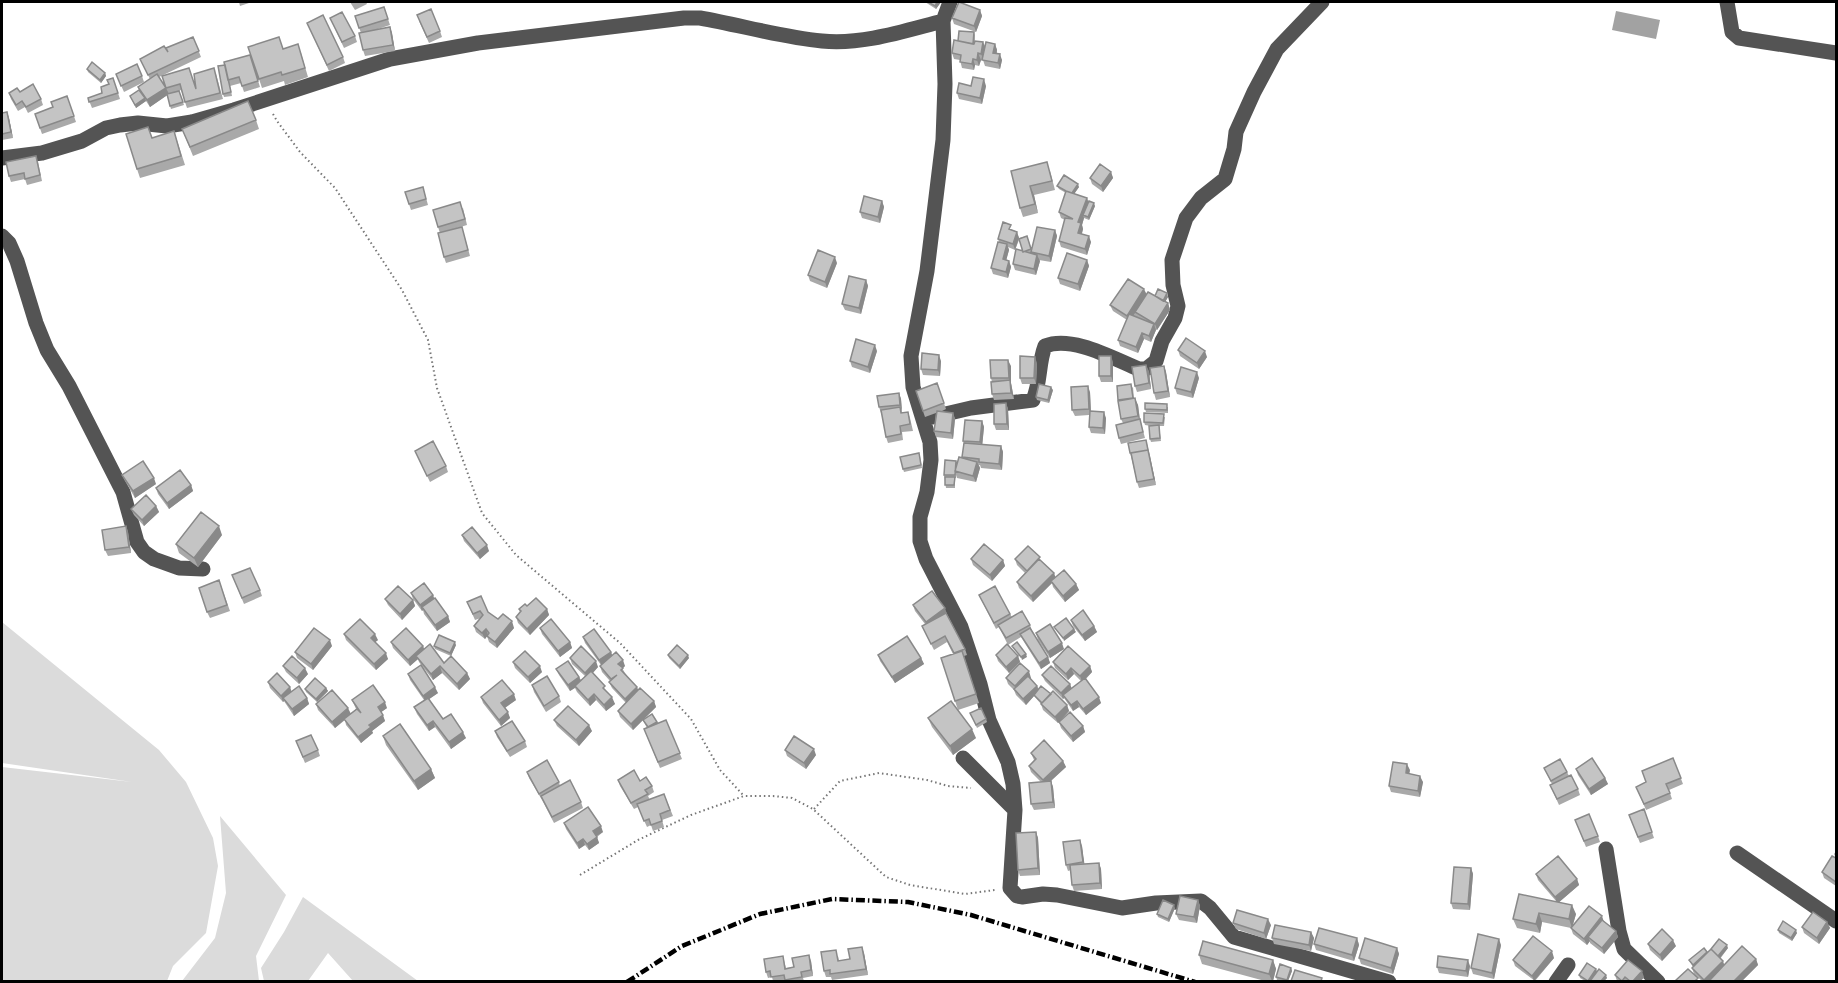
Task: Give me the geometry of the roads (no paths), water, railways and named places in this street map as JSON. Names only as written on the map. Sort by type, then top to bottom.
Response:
[{"type":"street","points":[[950,2],[943,21],[945,84],[943,140],[927,271],[911,356],[913,387],[930,442],[931,460],[927,492],[920,517],[920,542],[926,559],[961,627],[990,720],[1008,762],[1015,810],[1010,888],[1017,896],[1022,897],[1057,895],[1122,908],[1156,903],[1201,901],[1210,908],[1234,937],[1389,981]]},
{"type":"street","points":[[924,419],[971,408],[1033,400],[1039,387],[1041,358],[1045,346],[1055,342],[1077,345],[1139,369],[1146,369],[1156,361],[1162,341],[1178,306],[1173,285],[1172,260],[1186,218],[1201,198],[1225,179],[1234,149],[1236,132],[1277,49],[1322,2]]},
{"type":"street","points":[[1726,2],[1732,32],[1739,38],[1836,53]]},
{"type":"street","points":[[2,158],[42,153],[71,145],[106,128],[138,123],[167,126],[234,111],[400,57],[478,43],[662,20],[700,18],[823,41],[861,40],[943,21]]},
{"type":"street","points":[[2,236],[9,243],[17,261],[47,350],[69,386],[123,492],[137,542],[154,560],[179,568],[203,569]]},
{"type":"street","points":[[963,758],[1015,810]]},
{"type":"street","points":[[1606,849],[1624,949],[1658,981]]},
{"type":"street","points":[[1737,853],[1836,921]]},
{"type":"street","points":[[1556,981],[1568,965]]},
{"type":"railway","points":[[627,982],[682,946],[760,914],[832,899],[908,902],[971,915],[1195,982]]}]
